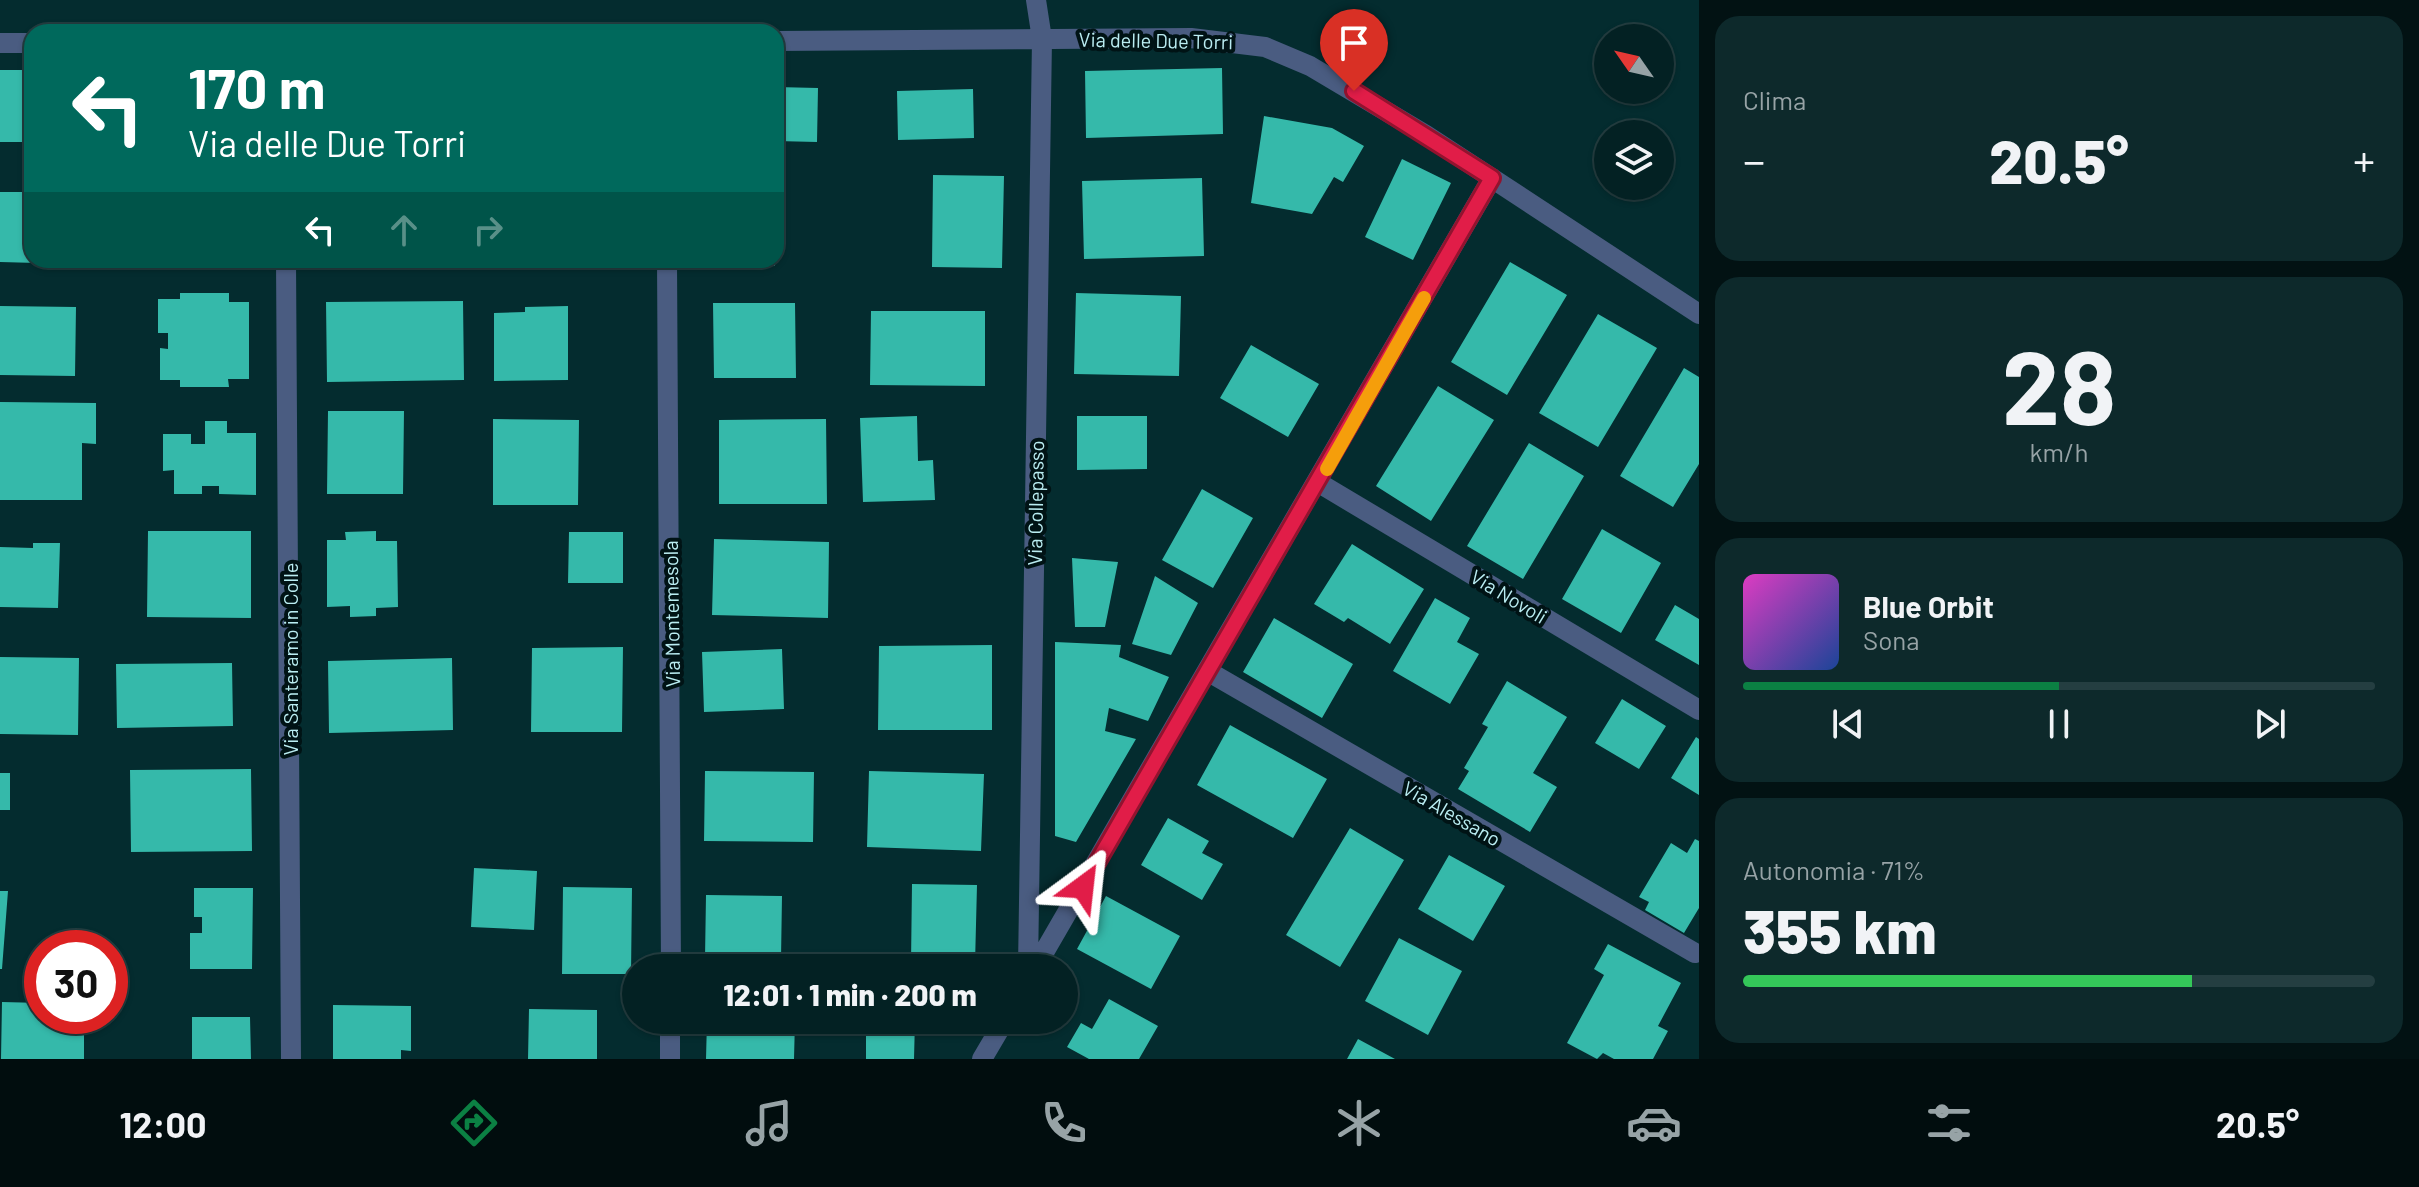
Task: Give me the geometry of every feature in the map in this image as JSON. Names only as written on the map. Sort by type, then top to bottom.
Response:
[{"type":"street","name":"Via Collepasso","points":[[1028,954],[1042,39],[1036,0]]},
{"type":"street","name":"Via delle Due Torri","points":[[784,41],[1217,38],[1265,47],[1332,78],[1492,178],[1699,314]]},
{"type":"street","points":[[0,43],[24,43]]},
{"type":"street","points":[[1043,954],[1319,483],[1492,178]]},
{"type":"street","name":"Via Santeramo in Colle","points":[[286,268],[291,1059]]},
{"type":"street","name":"Via Montemesola","points":[[667,268],[671,954]]},
{"type":"street","name":"Via Novoli","points":[[1319,483],[1699,710]]},
{"type":"street","name":"Via Alessano","points":[[1209,672],[1695,953]]},
{"type":"street","points":[[670,1034],[670,1059]]},
{"type":"street","points":[[982,1059],[997,1034]]},
{"type":"building","points":[[1222,68],[1223,134],[1086,138],[1085,71]]},
{"type":"building","points":[[0,70],[24,70],[24,142],[0,142]]},
{"type":"building","points":[[784,87],[818,88],[817,142],[784,141]]},
{"type":"building","points":[[973,89],[974,138],[898,140],[897,91]]},
{"type":"building","points":[[1264,116],[1332,128],[1364,146],[1343,182],[1334,177],[1312,214],[1251,203]]},
{"type":"building","points":[[1402,159],[1451,183],[1413,260],[1365,237]]},
{"type":"building","points":[[933,175],[1004,176],[1002,268],[932,267]]},
{"type":"building","points":[[1202,178],[1204,256],[1084,259],[1082,181]]},
{"type":"building","points":[[0,192],[24,192],[24,263],[0,262]]},
{"type":"building","points":[[1510,262],[1567,295],[1507,395],[1451,362]]},
{"type":"building","points":[[180,293],[229,293],[229,302],[249,302],[249,379],[228,379],[229,387],[180,387],[180,380],[160,380],[160,348],[168,349],[168,333],[158,333],[158,299],[180,299]]},
{"type":"building","points":[[1076,293],[1181,296],[1179,376],[1074,374]]},
{"type":"building","points":[[463,301],[464,380],[327,382],[326,302]]},
{"type":"building","points":[[713,303],[795,303],[796,378],[714,378]]},
{"type":"building","points":[[0,306],[76,307],[75,376],[0,375]]},
{"type":"building","points":[[568,306],[568,380],[494,381],[494,313],[525,312],[525,307]]},
{"type":"building","points":[[871,311],[985,311],[985,386],[870,385]]},
{"type":"building","points":[[1598,314],[1657,348],[1598,447],[1539,413]]},
{"type":"building","points":[[1251,345],[1319,384],[1288,437],[1220,398]]},
{"type":"building","points":[[1684,368],[1699,377],[1699,464],[1673,507],[1620,476]]},
{"type":"building","points":[[1438,386],[1494,420],[1431,521],[1376,486]]},
{"type":"building","points":[[0,402],[96,403],[96,444],[82,443],[82,500],[0,500]]},
{"type":"building","points":[[328,411],[404,411],[403,494],[327,494]]},
{"type":"building","points":[[917,416],[918,461],[933,460],[935,500],[863,502],[860,418]]},
{"type":"building","points":[[1077,416],[1147,416],[1147,469],[1077,470]]},
{"type":"building","points":[[493,419],[579,420],[578,505],[493,505]]},
{"type":"building","points":[[826,419],[827,504],[719,504],[719,420]]},
{"type":"building","points":[[205,421],[227,421],[227,433],[256,433],[256,495],[219,494],[219,486],[202,486],[202,494],[174,494],[174,470],[163,471],[163,434],[191,434],[191,444],[205,444]]},
{"type":"building","points":[[1529,443],[1584,476],[1523,579],[1467,546]]},
{"type":"building","points":[[1202,489],[1253,518],[1213,588],[1162,560]]},
{"type":"building","points":[[1602,529],[1661,563],[1621,633],[1562,599]]},
{"type":"building","points":[[148,531],[251,531],[251,618],[147,617]]},
{"type":"building","points":[[376,531],[376,541],[397,541],[398,607],[376,608],[376,616],[350,617],[350,606],[327,607],[327,540],[346,540],[345,532]]},
{"type":"building","points":[[569,532],[623,532],[623,583],[568,583]]},
{"type":"building","points":[[714,539],[829,542],[828,618],[712,615]]},
{"type":"building","points":[[33,543],[60,543],[58,608],[0,607],[0,547],[33,548]]},
{"type":"building","points":[[1352,544],[1424,589],[1390,644],[1348,618],[1344,622],[1314,604]]},
{"type":"building","points":[[1072,558],[1118,562],[1105,627],[1075,627]]},
{"type":"building","points":[[1155,576],[1198,603],[1171,655],[1132,644]]},
{"type":"building","points":[[1435,598],[1470,618],[1457,642],[1479,654],[1450,704],[1393,671]]},
{"type":"building","points":[[1675,605],[1699,619],[1699,665],[1655,640]]},
{"type":"building","points":[[1274,618],[1353,664],[1322,718],[1243,672]]},
{"type":"building","points":[[1055,642],[1121,645],[1119,657],[1169,677],[1148,721],[1109,708],[1105,731],[1136,739],[1076,842],[1055,836]]},
{"type":"building","points":[[992,645],[992,730],[878,730],[879,646]]},
{"type":"building","points":[[623,647],[622,732],[531,732],[532,648]]},
{"type":"building","points":[[782,649],[784,709],[704,712],[702,652]]},
{"type":"building","points":[[0,657],[79,658],[78,735],[0,734]]},
{"type":"building","points":[[452,658],[453,730],[329,733],[328,661]]},
{"type":"building","points":[[232,663],[233,726],[117,728],[116,664]]},
{"type":"building","points":[[1507,681],[1567,717],[1533,773],[1557,787],[1530,832],[1458,789],[1469,771],[1464,768],[1488,727],[1482,724]]},
{"type":"building","points":[[1622,699],[1666,726],[1639,769],[1595,743]]},
{"type":"building","points":[[1230,725],[1327,779],[1293,838],[1197,785]]},
{"type":"building","points":[[1696,737],[1699,739],[1699,795],[1671,778]]},
{"type":"building","points":[[251,769],[252,851],[131,852],[130,770]]},
{"type":"building","points":[[705,771],[814,772],[813,842],[704,841]]},
{"type":"building","points":[[869,771],[984,774],[981,851],[867,847]]},
{"type":"building","points":[[0,773],[10,773],[10,810],[0,810]]},
{"type":"building","points":[[1168,818],[1209,841],[1202,853],[1223,864],[1202,900],[1141,865]]},
{"type":"building","points":[[1350,828],[1404,860],[1340,967],[1286,935]]},
{"type":"building","points":[[1695,839],[1699,841],[1699,908],[1684,933],[1645,910],[1649,902],[1639,897],[1671,843],[1687,853]]},
{"type":"building","points":[[1449,855],[1505,886],[1473,941],[1418,909]]},
{"type":"building","points":[[474,868],[537,871],[534,930],[471,927]]},
{"type":"building","points":[[912,884],[977,885],[975,954],[911,954]]},
{"type":"building","points":[[563,887],[632,888],[631,954],[622,954],[622,974],[562,974]]},
{"type":"building","points":[[194,888],[253,888],[252,969],[190,969],[190,933],[202,933],[202,917],[194,917]]},
{"type":"building","points":[[0,891],[8,891],[2,969],[0,969]]},
{"type":"building","points":[[706,895],[782,896],[781,954],[705,954]]},
{"type":"building","points":[[1106,896],[1180,936],[1151,989],[1077,949]]},
{"type":"building","points":[[1399,938],[1462,971],[1428,1035],[1365,1001]]},
{"type":"building","points":[[1608,944],[1681,983],[1658,1026],[1668,1031],[1653,1059],[1614,1059],[1603,1053],[1597,1059],[1567,1043],[1604,975],[1594,969]]},
{"type":"building","points":[[1109,999],[1158,1026],[1139,1059],[1089,1059],[1067,1047],[1075,1034],[1078,1034],[1081,1023],[1092,1029]]},
{"type":"building","points":[[2,1002],[24,1003],[24,1034],[84,1034],[84,1059],[1,1059]]},
{"type":"building","points":[[333,1005],[411,1006],[411,1051],[401,1050],[401,1059],[333,1059]]},
{"type":"building","points":[[529,1009],[597,1010],[597,1059],[528,1059]]},
{"type":"building","points":[[192,1017],[250,1017],[251,1059],[192,1059]]},
{"type":"building","points":[[707,1034],[795,1034],[794,1059],[706,1059]]},
{"type":"building","points":[[866,1034],[915,1034],[914,1059],[866,1059]]},
{"type":"building","points":[[1358,1039],[1395,1059],[1347,1059]]},
{"type":"slow traffic","points":[[1327,469],[1424,298]]},
{"type":"route","points":[[1083,887],[1319,483],[1492,178],[1354,91]]}]
